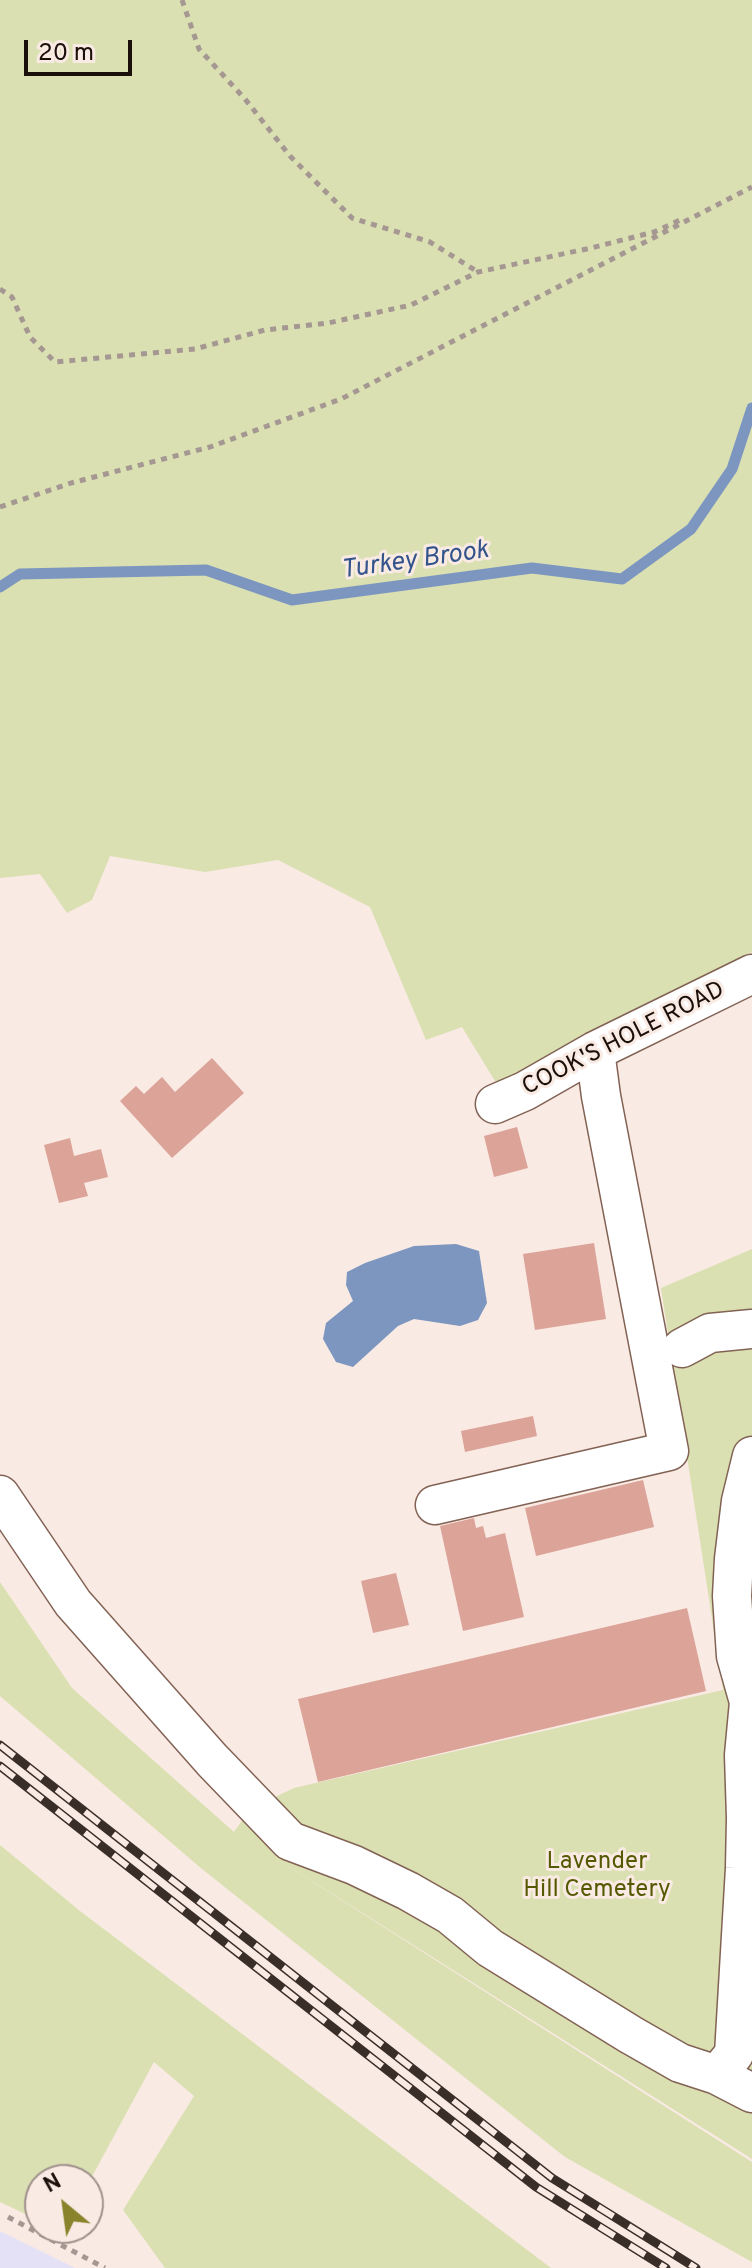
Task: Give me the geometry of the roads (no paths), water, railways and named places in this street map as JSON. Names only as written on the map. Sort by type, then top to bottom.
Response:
[{"type":"street","name":"COOK'S HOLE ROAD","points":[[495,1104],[752,974]]},
{"type":"street","points":[[435,1505],[669,1451],[595,1051]]},
{"type":"street","points":[[682,1348],[710,1333],[752,1329]]},
{"type":"street","points":[[717,2075],[734,2054],[745,1868],[744,1755],[749,1702],[732,1596],[741,1501],[752,1456]]},
{"type":"street","points":[[0,1495],[73,1603],[212,1760],[290,1841],[354,1865],[408,1891],[450,1915],[490,1948],[631,2035],[680,2063],[717,2075],[752,2093]]},
{"type":"water","points":[[456,1244],[479,1251],[487,1303],[478,1320],[460,1326],[414,1319],[398,1326],[353,1367],[336,1362],[323,1339],[326,1323],[353,1301],[346,1285],[347,1272],[414,1246]]},
{"type":"waterway","name":"Turkey Brook","points":[[0,587],[20,574],[206,570],[292,600],[532,568],[622,579],[691,529],[732,469],[752,408]]},
{"type":"railway","points":[[0,1745],[552,2178],[696,2268]]},
{"type":"railway","points":[[0,1766],[536,2187],[666,2268]]},
{"type":"park label","name":"Lavender Hill Cemetery","points":[[597,1877]]}]
